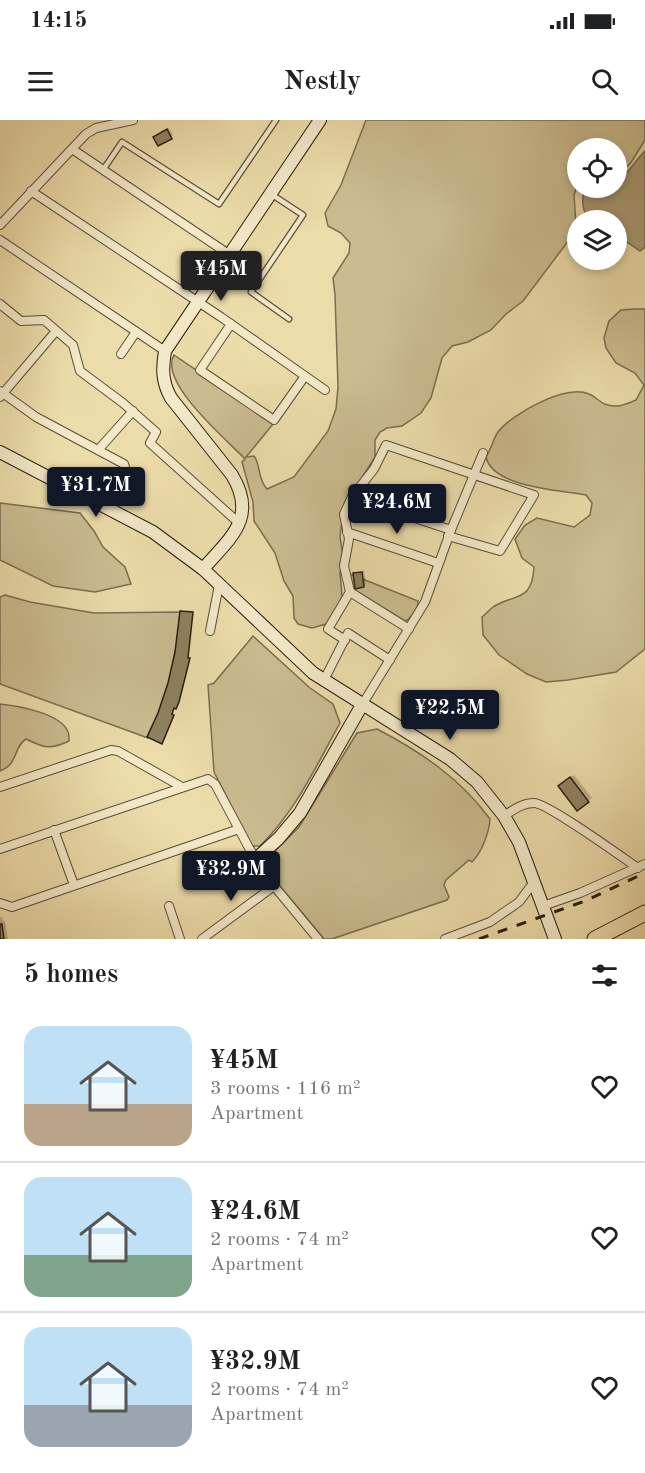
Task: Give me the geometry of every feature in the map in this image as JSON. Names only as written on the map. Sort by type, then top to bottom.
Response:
[{"type":"highway","points":[[595,939],[645,913]]},
{"type":"street","points":[[0,225],[86,134],[96,128],[133,120]]},
{"type":"street","points":[[203,569],[240,524],[243,503],[238,484],[224,463],[171,398],[164,383],[165,351],[320,120]]},
{"type":"street","points":[[72,149],[230,255]]},
{"type":"street","points":[[31,191],[231,324],[325,390]]},
{"type":"street","points":[[0,240],[165,351]]},
{"type":"street","points":[[0,304],[21,321],[44,320],[73,345],[80,371],[133,411],[156,432],[150,443],[240,524]]},
{"type":"street","points":[[231,324],[201,370],[274,420],[305,376]]},
{"type":"street","points":[[56,331],[1,394],[36,417],[124,464],[127,474],[108,507]]},
{"type":"street","points":[[121,354],[136,332]]},
{"type":"street","points":[[98,450],[133,411]]},
{"type":"street","points":[[345,640],[328,629],[350,592],[344,566],[348,539],[345,514],[352,497],[374,469],[386,445],[534,495],[500,551],[352,497]]},
{"type":"street","points":[[0,452],[153,532],[203,569],[295,657],[324,680],[450,759],[477,782],[504,816],[519,842],[555,939]]},
{"type":"street","points":[[256,859],[279,838],[300,813],[425,602],[438,563],[483,453]]},
{"type":"street","points":[[347,532],[438,563]]},
{"type":"street","points":[[210,631],[219,585]]},
{"type":"street","points":[[350,592],[409,629]]},
{"type":"street","points":[[324,680],[348,633],[390,660]]},
{"type":"street","points":[[0,787],[111,750],[118,751],[182,787]]},
{"type":"street","points":[[0,848],[205,779],[213,781],[256,859],[274,886],[318,939]]},
{"type":"street","points":[[504,816],[524,804],[538,804],[641,866]]},
{"type":"street","points":[[0,903],[12,906],[239,829]]},
{"type":"street","points":[[54,830],[74,885]]},
{"type":"street","points":[[543,906],[641,866]]},
{"type":"street","points":[[445,939],[490,922],[519,902],[534,882]]},
{"type":"street","points":[[202,939],[274,886]]},
{"type":"street","points":[[169,906],[180,939]]},
{"type":"lane","points":[[103,170],[122,142],[219,204],[276,120]]},
{"type":"lane","points":[[271,194],[303,215],[251,292],[289,319]]},
{"type":"shaded area","points":[[366,120],[645,120],[645,140],[627,167],[627,138],[567,138],[567,198],[574,198],[575,210],[567,210],[567,243],[523,301],[491,330],[468,342],[452,346],[442,358],[431,398],[421,413],[402,426],[387,428],[380,432],[375,440],[375,457],[359,482],[350,491],[344,505],[340,537],[343,556],[340,573],[342,596],[338,608],[326,624],[312,628],[298,624],[294,618],[293,596],[284,581],[275,553],[254,521],[253,502],[242,462],[245,459],[210,425],[185,395],[176,380],[172,366],[174,355],[274,423],[246,457],[254,456],[267,489],[294,477],[328,431],[336,409],[338,387],[333,278],[349,253],[350,243],[341,233],[328,226],[325,213],[341,185]]},
{"type":"shaded area","points":[[645,151],[645,247],[640,251],[627,242],[627,210],[584,210],[583,206],[583,198],[627,198],[627,173]]},
{"type":"shaded area","points":[[645,309],[645,649],[616,672],[546,682],[527,674],[499,655],[483,635],[482,617],[493,607],[526,592],[530,586],[534,567],[522,558],[515,539],[525,525],[537,518],[574,527],[590,515],[592,503],[586,495],[529,486],[514,481],[491,467],[486,457],[498,432],[515,417],[540,402],[567,393],[579,392],[589,394],[603,403],[614,406],[636,400],[644,385],[635,373],[616,363],[606,348],[604,338],[609,321],[621,310]]},
{"type":"shaded area","points":[[0,503],[80,513],[103,547],[125,567],[131,584],[95,592],[53,586],[0,560]]},
{"type":"shaded area","points":[[350,574],[418,601],[416,609],[405,621],[353,589]]},
{"type":"shaded area","points":[[5,595],[30,602],[94,613],[180,612],[170,676],[161,707],[148,738],[0,684],[0,597]]},
{"type":"shaded area","points":[[253,636],[310,688],[333,704],[340,723],[295,803],[260,846],[252,846],[214,772],[208,685],[214,683]]},
{"type":"shaded area","points":[[0,704],[48,715],[64,725],[69,741],[47,747],[26,739],[19,746],[10,764],[0,771]]},
{"type":"shaded area","points":[[377,729],[409,747],[453,779],[490,819],[488,830],[476,858],[472,862],[469,860],[446,880],[444,885],[449,897],[447,900],[332,939],[324,939],[264,867],[266,860],[299,827],[357,733]]},
{"type":"building","points":[[167,129],[172,139],[158,146],[153,137]]},
{"type":"building","points":[[362,572],[364,587],[355,589],[353,573]]},
{"type":"building","points":[[180,611],[193,612],[188,658],[190,658],[179,702],[176,709],[174,708],[172,714],[174,715],[162,744],[147,737],[168,683],[175,652]]},
{"type":"building","points":[[570,777],[589,802],[577,811],[558,786]]},
{"type":"building","points":[[0,924],[2,924],[4,939],[0,939]]},
{"type":"railway","points":[[479,939],[585,901],[645,873]]}]
